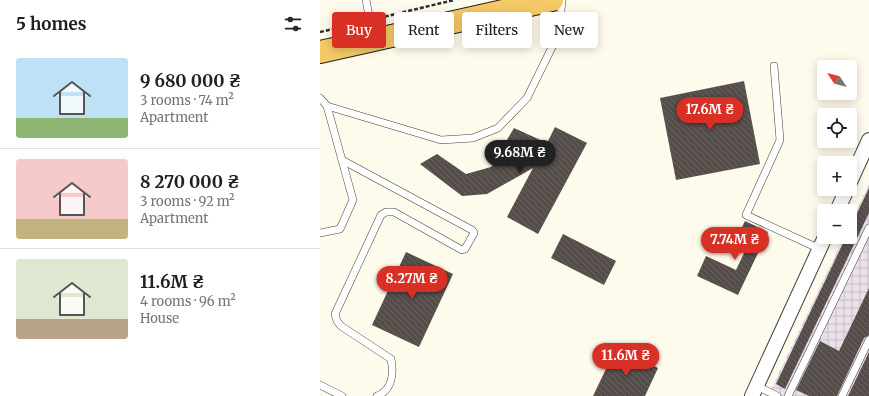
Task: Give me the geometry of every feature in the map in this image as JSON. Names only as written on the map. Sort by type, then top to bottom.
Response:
[{"type":"main road","points":[[386,28],[552,0]]},
{"type":"main road","points":[[320,52],[332,47]]},
{"type":"street","points":[[857,167],[869,140]]},
{"type":"street","points":[[754,391],[823,244]]},
{"type":"lane","points":[[366,0],[368,12]]},
{"type":"lane","points":[[327,106],[441,140],[473,138],[498,128],[527,98],[553,46],[559,32],[562,0]]},
{"type":"lane","points":[[774,66],[780,140],[746,215],[817,241]]},
{"type":"lane","points":[[320,98],[327,106],[353,200],[340,230],[320,233]]},
{"type":"lane","points":[[342,160],[472,230],[474,233],[465,249],[462,250],[394,212],[386,212],[381,215],[335,314],[337,321],[341,326],[391,360],[393,370],[392,379],[384,393],[377,396]]},
{"type":"lane","points":[[788,396],[869,228]]},
{"type":"lane","points":[[842,396],[869,340]]},
{"type":"lane","points":[[320,385],[342,396]]},
{"type":"lane","points":[[754,391],[777,396]]},
{"type":"path","points":[[386,25],[454,0]]},
{"type":"path","points":[[320,32],[332,32]]},
{"type":"shaded area","points":[[869,184],[869,396],[768,396],[841,244],[857,244],[857,209]]},
{"type":"building","points":[[744,81],[760,164],[676,180],[660,98]]},
{"type":"building","points":[[555,127],[587,143],[538,234],[507,217],[533,168],[487,194],[462,196],[420,164],[437,154],[466,174],[491,167],[514,128],[547,143]]},
{"type":"building","points":[[869,188],[869,213],[857,238],[857,213]]},
{"type":"building","points":[[745,221],[768,232],[738,295],[697,276],[706,256],[736,270],[745,251],[733,246]]},
{"type":"building","points":[[563,234],[616,261],[604,285],[551,258]]},
{"type":"building","points":[[843,244],[854,244],[785,389],[776,384]]},
{"type":"building","points":[[406,252],[453,274],[419,347],[372,325]]},
{"type":"building","points":[[869,288],[869,335],[864,338],[837,396],[809,396],[796,390],[820,341],[839,351]]},
{"type":"building","points":[[616,348],[658,368],[645,396],[593,396]]},
{"type":"building","points":[[869,352],[869,396],[848,396]]}]
